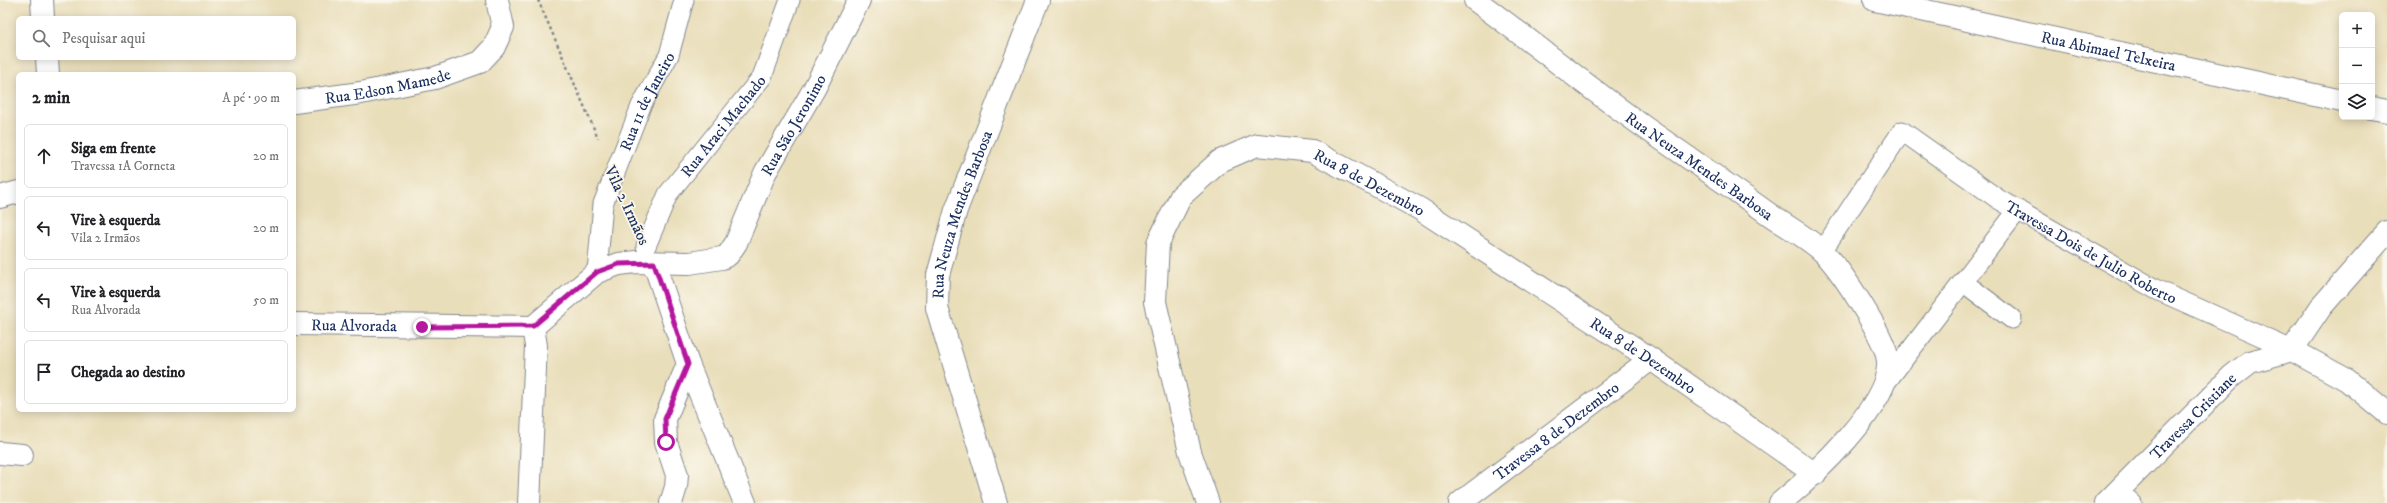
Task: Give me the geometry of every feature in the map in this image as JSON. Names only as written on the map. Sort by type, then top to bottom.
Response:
[{"type":"street","points":[[42,0],[43,16]]},
{"type":"street","name":"Rua Edson Mamede","points":[[296,102],[361,93],[435,78],[480,62],[494,47],[503,27],[497,0]]},
{"type":"street","name":"Rua São Jeronimo","points":[[650,254],[689,262],[722,258],[731,251],[765,173],[814,89],[859,0]]},
{"type":"street","name":"Rua Neuza Mendes Barbosa","points":[[996,503],[937,308],[938,275],[956,210],[1038,0]]},
{"type":"street","name":"Rua Neuza Mendes Barbosa","points":[[1475,0],[1536,45],[1606,100],[1822,251],[1850,286],[1874,326],[1888,361],[1883,386]]},
{"type":"street","name":"Rua Abimael Telxeira","points":[[1876,0],[2339,100]]},
{"type":"street","points":[[47,60],[48,72]]},
{"type":"street","points":[[2375,109],[2387,111]]},
{"type":"street","name":"Rua 8 de Dezembro","points":[[1208,503],[1190,452],[1155,302],[1158,243],[1181,196],[1220,161],[1257,145],[1312,151],[1420,209],[1651,359],[1815,474]]},
{"type":"street","points":[[0,197],[16,193]]},
{"type":"street","points":[[2387,232],[2321,307],[2292,350],[2347,380],[2387,414]]},
{"type":"street","points":[[529,503],[536,346],[533,326],[597,272],[650,254]]},
{"type":"street","name":"Vila 2 Irmãos","points":[[650,254],[688,364],[745,503]]},
{"type":"street","name":"Rua Alvorada","points":[[296,324],[533,326]]},
{"type":"street","name":"Travessa Cristiane","points":[[2118,499],[2232,376],[2250,362],[2292,350]]},
{"type":"street","name":"Travessa 8 de Dezembro","points":[[1460,503],[1651,359]]},
{"type":"street","points":[[671,503],[676,487],[677,475],[666,442],[665,419],[688,364]]},
{"type":"street","points":[[1780,503],[1815,474],[1871,409],[1883,386]]},
{"type":"street","points":[[0,453],[22,455]]},
{"type":"lane","name":"Rua 11 de Janeiro","points":[[597,272],[600,220],[603,204],[644,99],[669,55],[684,0]]},
{"type":"lane","name":"Rua Araci Machado","points":[[650,254],[668,194],[762,76],[790,0]]},
{"type":"lane","name":"Travessa Dois de Julio Roberto","points":[[1822,251],[1902,131],[1998,199],[2157,290],[2292,350]]},
{"type":"lane","points":[[1883,386],[2018,210]]},
{"type":"lane","points":[[1963,282],[2012,319]]},
{"type":"path","name":"Vila 2 Irmãos","points":[[538,0],[614,176]]},
{"type":"route","points":[[422,327],[533,326],[597,272],[619,264],[636,262],[654,263],[688,364],[665,419],[666,442]]}]
